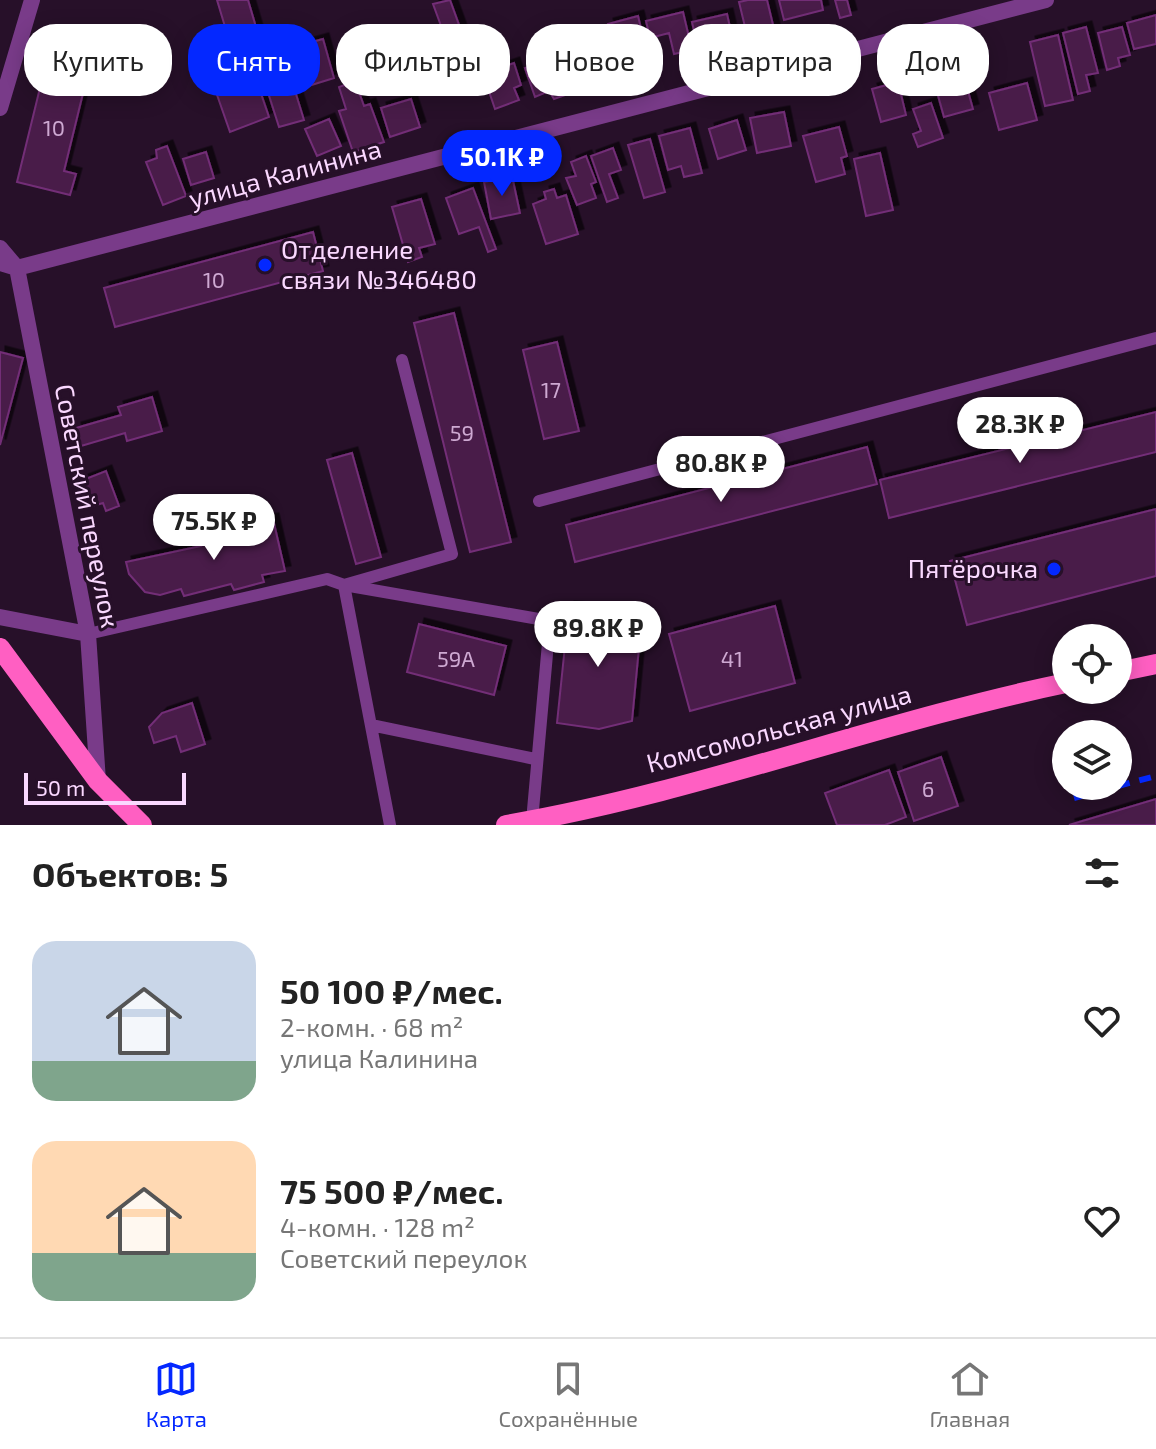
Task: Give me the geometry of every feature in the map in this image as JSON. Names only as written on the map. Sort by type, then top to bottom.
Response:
[{"type":"main road","points":[[0,648],[98,781],[142,825]]},
{"type":"main road","points":[[1132,669],[1156,664]]},
{"type":"main road","name":"Комсомольская улица","points":[[506,825],[532,821],[994,698],[1052,686]]},
{"type":"street","points":[[0,108],[32,0]]},
{"type":"street","name":"улица Калинина","points":[[17,268],[1046,0]]},
{"type":"street","name":"Советский переулок","points":[[0,248],[17,268],[88,634],[98,781]]},
{"type":"street","points":[[0,263],[17,268]]},
{"type":"street","points":[[0,617],[88,634]]},
{"type":"lane","points":[[539,501],[1156,338]]},
{"type":"lane","points":[[344,585],[452,554],[402,360]]},
{"type":"lane","points":[[88,634],[327,579],[344,585],[550,621],[535,759],[532,821]]},
{"type":"lane","points":[[344,585],[390,825]]},
{"type":"lane","points":[[371,725],[535,759]]},
{"type":"building","points":[[217,0],[248,0],[255,24],[224,24]]},
{"type":"building","points":[[450,0],[459,24],[440,24],[433,4]]},
{"type":"building","points":[[767,0],[773,24],[744,24],[739,2]]},
{"type":"building","points":[[779,0],[821,0],[823,10],[784,20]]},
{"type":"building","points":[[835,0],[847,0],[851,15],[840,18]]},
{"type":"building","points":[[683,12],[686,24],[679,24],[679,53],[674,54],[669,33],[663,35],[663,24],[647,24],[646,21]]},
{"type":"building","points":[[727,14],[729,24],[692,24]]},
{"type":"building","points":[[1156,15],[1156,44],[1134,49],[1127,23]]},
{"type":"building","points":[[638,16],[640,24],[608,24]]},
{"type":"building","points":[[1086,27],[1098,73],[1086,75],[1090,91],[1078,94],[1063,33]]},
{"type":"building","points":[[1122,27],[1130,55],[1118,58],[1120,66],[1107,70],[1098,33]]},
{"type":"building","points":[[1058,35],[1073,100],[1045,106],[1030,42]]},
{"type":"building","points":[[323,39],[334,78],[320,82],[320,40]]},
{"type":"building","points":[[514,63],[521,85],[514,88],[519,100],[495,109],[491,96],[510,96],[510,64]]},
{"type":"building","points":[[1027,83],[1037,120],[999,130],[989,93]]},
{"type":"building","points":[[877,88],[877,96],[901,96],[906,115],[881,122],[872,89]]},
{"type":"building","points":[[38,96],[82,96],[64,171],[76,174],[70,195],[17,182]]},
{"type":"building","points":[[217,96],[262,96],[269,117],[230,132]]},
{"type":"building","points":[[269,96],[297,96],[304,120],[279,127]]},
{"type":"building","points":[[342,96],[360,96],[364,106],[370,104],[384,142],[353,152],[339,111],[346,109]]},
{"type":"building","points":[[938,96],[969,96],[973,109],[944,117]]},
{"type":"building","points":[[411,99],[420,127],[390,137],[381,108]]},
{"type":"building","points":[[931,103],[943,138],[918,147],[913,134],[921,131],[913,109]]},
{"type":"building","points":[[784,112],[791,146],[757,153],[750,118]]},
{"type":"building","points":[[329,119],[341,146],[317,156],[305,129]]},
{"type":"building","points":[[737,120],[746,150],[718,159],[709,129]]},
{"type":"building","points":[[839,127],[847,156],[841,158],[845,174],[816,182],[803,136]]},
{"type":"building","points":[[690,128],[702,173],[684,177],[681,166],[668,170],[659,136]]},
{"type":"building","points":[[650,139],[665,192],[644,198],[628,145]]},
{"type":"building","points":[[167,146],[186,196],[163,205],[146,162],[157,158],[156,150]]},
{"type":"building","points":[[613,148],[621,170],[609,174],[618,198],[607,202],[591,156]]},
{"type":"building","points":[[206,152],[214,178],[191,185],[183,159]]},
{"type":"building","points":[[880,153],[893,210],[866,216],[854,159]]},
{"type":"building","points":[[586,156],[596,182],[591,184],[596,198],[577,205],[566,178],[576,176],[571,162]]},
{"type":"building","points":[[512,176],[520,213],[491,219],[484,182]]},
{"type":"building","points":[[473,188],[496,249],[488,252],[479,227],[459,234],[446,198]]},
{"type":"building","points":[[554,189],[557,198],[566,195],[578,234],[546,244],[533,204],[546,199],[544,192]]},
{"type":"building","points":[[421,199],[435,244],[419,248],[422,257],[408,262],[392,207]]},
{"type":"building","points":[[313,232],[323,271],[115,327],[104,288]]},
{"type":"building","points":[[454,313],[511,542],[470,552],[414,323]]},
{"type":"building","points":[[557,342],[579,431],[544,439],[523,350]]},
{"type":"building","points":[[0,352],[23,358],[0,445]]},
{"type":"building","points":[[152,397],[162,431],[127,441],[125,433],[81,446],[76,428],[121,415],[118,407]]},
{"type":"building","points":[[1156,412],[1156,452],[889,518],[880,480]]},
{"type":"building","points":[[867,447],[877,484],[575,562],[566,525]]},
{"type":"building","points":[[352,453],[381,557],[356,564],[327,460]]},
{"type":"building","points":[[106,471],[119,506],[106,511],[103,503],[93,506],[83,480]]},
{"type":"building","name":"Пятёрочка","points":[[1156,509],[1156,576],[967,625],[950,561]]},
{"type":"building","points":[[273,519],[285,571],[262,575],[264,582],[234,590],[231,584],[184,596],[181,589],[160,595],[145,592],[129,574],[126,562],[201,546],[198,535]]},
{"type":"building","points":[[775,606],[795,683],[690,711],[669,634]]},
{"type":"building","points":[[569,607],[628,612],[639,647],[632,721],[599,729],[557,723]]},
{"type":"building","points":[[419,624],[506,646],[494,695],[407,672]]},
{"type":"building","points":[[192,703],[205,744],[181,752],[176,736],[154,743],[149,727],[162,713]]},
{"type":"building","points":[[941,757],[958,806],[914,821],[898,772]]},
{"type":"building","points":[[889,770],[906,817],[885,825],[837,825],[825,793]]},
{"type":"building","points":[[1156,799],[1156,825],[1069,825]]},
{"type":"railway","points":[[1132,782],[1156,776]]},
{"type":"place","name":"Отделение связи №346480","points":[[265,265]]},
{"type":"place","name":"Пятёрочка","points":[[1054,569]]}]
